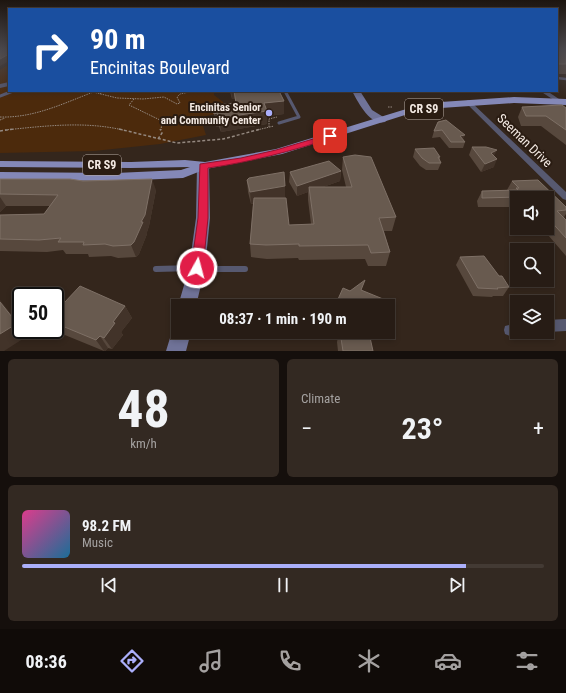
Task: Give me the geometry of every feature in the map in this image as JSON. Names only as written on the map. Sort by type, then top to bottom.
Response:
[{"type":"main road","points":[[357,92],[369,112],[382,120]]},
{"type":"main road","name":"CR S9","points":[[5,178],[158,176],[183,174],[203,166],[278,152],[403,113],[442,105],[514,100],[562,102]]},
{"type":"main road","name":"CR S9","points":[[0,164],[131,165],[185,163],[203,166]]},
{"type":"main road","points":[[189,299],[197,268],[203,218],[203,166]]},
{"type":"main road","points":[[176,351],[179,339]]},
{"type":"street","points":[[545,92],[562,102]]},
{"type":"street","name":"Seeman Drive","points":[[468,102],[566,197]]},
{"type":"street","points":[[554,326],[566,325]]},
{"type":"lane","points":[[0,96],[10,92]]},
{"type":"lane","points":[[279,123],[299,117],[286,92]]},
{"type":"lane","points":[[156,269],[245,269]]},
{"type":"path","points":[[0,117],[22,117],[45,111],[93,92],[117,98],[134,99],[164,97],[177,104],[180,104],[177,97],[180,94],[189,92]]},
{"type":"path","points":[[134,99],[129,105],[132,108],[138,109],[148,116],[162,121],[160,129],[162,133],[158,139]]},
{"type":"path","points":[[269,127],[269,119],[282,116]]},
{"type":"path","points":[[0,120],[5,118]]},
{"type":"path","points":[[0,131],[53,125],[80,124],[119,128],[177,143],[200,142],[223,138],[269,127],[279,123]]},
{"type":"shaded area","points":[[8,66],[8,92],[214,92],[214,95],[223,102],[228,112],[200,117],[206,135],[160,144],[94,151],[0,153],[0,70]]},
{"type":"building","points":[[234,92],[280,92],[284,101],[264,103],[267,111],[219,118],[217,113],[214,114],[213,105],[236,103]]},
{"type":"building","points":[[562,105],[566,108],[566,130],[546,116],[526,116],[522,107]]},
{"type":"building","points":[[446,120],[465,135],[460,136],[465,142],[451,142],[442,130],[434,131],[438,122]]},
{"type":"building","points":[[472,147],[486,147],[497,150],[491,153],[497,159],[485,164]]},
{"type":"building","points":[[434,148],[440,157],[438,157],[441,163],[429,163],[422,158],[415,149]]},
{"type":"building","points":[[355,155],[371,157],[396,217],[379,218],[390,252],[371,253],[368,245],[299,246],[299,244],[250,244],[254,198],[286,198],[289,225],[314,224],[309,187],[352,187],[343,157]]},
{"type":"building","points":[[329,161],[341,171],[297,186],[290,172]]},
{"type":"building","points":[[284,172],[285,186],[250,192],[247,180],[249,178]]},
{"type":"building","points":[[0,179],[70,179],[83,181],[152,179],[145,215],[141,222],[143,222],[134,242],[131,245],[113,246],[105,244],[83,245],[84,242],[58,242],[61,238],[39,240],[0,239],[0,215],[44,214],[58,195],[0,194]]},
{"type":"building","points":[[538,180],[549,191],[510,191],[510,197],[482,198],[482,191],[518,190],[516,188],[519,188],[512,181]]},
{"type":"building","points":[[554,195],[566,207],[566,210],[557,211],[566,220],[566,238],[554,225]]},
{"type":"building","points":[[484,256],[499,276],[502,276],[509,287],[497,288],[498,289],[478,288],[460,257]]},
{"type":"building","points":[[365,280],[361,290],[383,299],[338,299],[343,288],[350,291]]},
{"type":"building","points":[[80,286],[125,306],[113,322],[115,323],[104,338],[100,336],[96,340],[64,327],[64,303]]},
{"type":"building","points":[[0,302],[12,317],[12,327],[0,334]]},
{"type":"building","points":[[341,339],[370,339],[373,351],[343,351]]},
{"type":"place","name":"Encinitas Senior and Community Center","points":[[269,113]]},
{"type":"route","points":[[197,268],[203,218],[203,166],[278,152],[330,136]]}]
